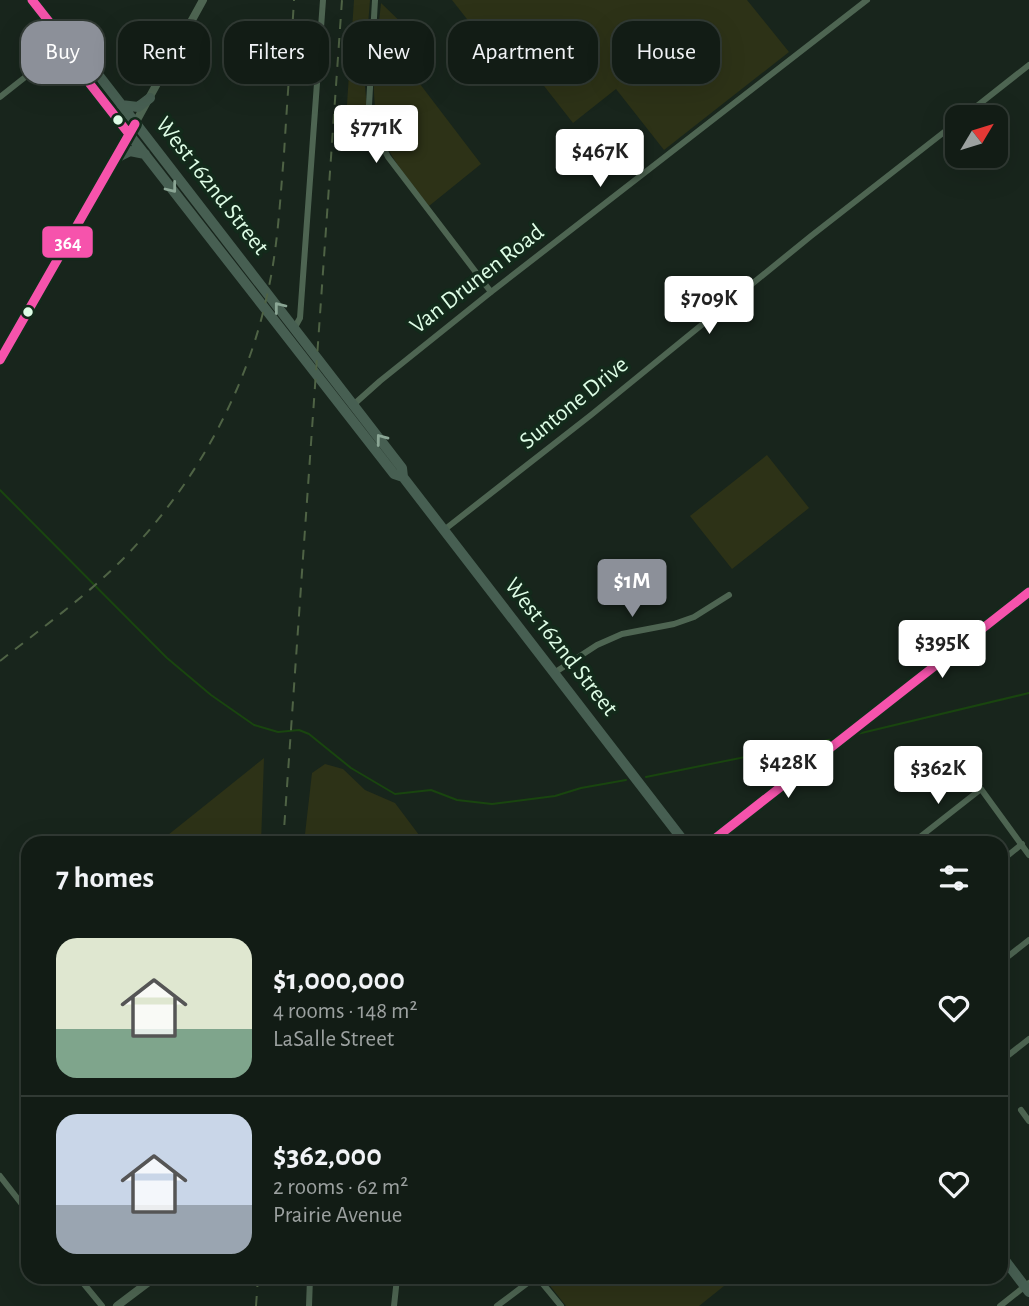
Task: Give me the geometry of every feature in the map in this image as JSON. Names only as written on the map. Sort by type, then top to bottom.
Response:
[{"type":"main road","points":[[32,0],[49,21]]},
{"type":"main road","name":"West 162nd Street","points":[[104,82],[354,404],[402,468],[403,477],[680,836]]},
{"type":"main road","name":"West 162nd Street","points":[[90,84],[394,474],[403,477]]},
{"type":"main road","points":[[121,105],[138,107],[150,98]]},
{"type":"main road","points":[[116,158],[130,151],[145,154]]},
{"type":"main road","points":[[285,336],[295,327]]},
{"type":"main road","points":[[717,836],[1029,592]]},
{"type":"main road","points":[[1008,1263],[1028,1287]]},
{"type":"street","points":[[0,360],[203,0]]},
{"type":"street","points":[[295,327],[300,318],[323,0]]},
{"type":"street","points":[[375,0],[369,105],[377,135],[387,157],[491,292]]},
{"type":"street","name":"Van Drunen Road","points":[[346,413],[491,292],[867,0]]},
{"type":"street","points":[[978,105],[1029,65]]},
{"type":"street","points":[[0,97],[21,80]]},
{"type":"street","name":"Suntone Drive","points":[[444,530],[945,131]]},
{"type":"street","points":[[554,673],[597,645],[622,634],[674,624],[694,617],[729,595]]},
{"type":"street","points":[[921,836],[981,789],[1029,855]]},
{"type":"street","points":[[1008,855],[1022,844]]},
{"type":"street","points":[[1008,956],[1029,940]]},
{"type":"street","points":[[1008,1056],[1029,1039]]},
{"type":"street","points":[[1021,1110],[1029,1121]]},
{"type":"street","points":[[0,1176],[21,1203]]},
{"type":"street","points":[[84,1284],[102,1306]]},
{"type":"street","points":[[117,1306],[145,1284]]},
{"type":"street","points":[[309,1306],[310,1284]]},
{"type":"street","points":[[394,1306],[396,1284]]},
{"type":"street","points":[[497,1306],[528,1284]]},
{"type":"street","points":[[541,1284],[561,1306]]},
{"type":"street","points":[[1000,1306],[1028,1287]]},
{"type":"green space","points":[[354,0],[370,0],[368,21],[353,21]]},
{"type":"green space","points":[[452,0],[747,0],[789,52],[664,150],[616,89],[573,123],[542,84],[598,84],[598,21],[468,21]]},
{"type":"green space","points":[[381,3],[400,21],[379,21]]},
{"type":"green space","points":[[348,84],[365,84],[369,131],[345,134]]},
{"type":"green space","points":[[374,84],[420,84],[481,164],[429,206],[404,174],[383,138]]},
{"type":"green space","points":[[767,455],[809,508],[732,569],[690,516]]},
{"type":"green space","points":[[264,758],[261,836],[167,836]]},
{"type":"green space","points":[[325,764],[343,769],[365,790],[395,803],[420,836],[305,836],[312,773]]},
{"type":"green space","points":[[549,1284],[726,1284],[699,1306],[566,1306]]},
{"type":"waterway","points":[[0,490],[167,658],[211,695],[254,725],[278,732],[299,730],[309,734],[351,768],[395,794],[431,790],[457,800],[492,804],[555,796],[626,780]]},
{"type":"waterway","points":[[853,735],[1029,693]]},
{"type":"waterway","points":[[646,777],[834,739]]},
{"type":"railway","points":[[0,661],[94,586],[149,531],[195,469],[232,401],[259,329],[274,257],[294,0]]},
{"type":"railway","points":[[284,836],[342,0]]},
{"type":"railway","points":[[256,1306],[258,1284]]},
{"type":"transit line","name":"364","points":[[32,0],[91,75],[90,84],[129,134]]},
{"type":"transit line","name":"364","points":[[0,360],[135,124]]},
{"type":"transit line","name":"364","points":[[718,836],[1029,592]]}]
